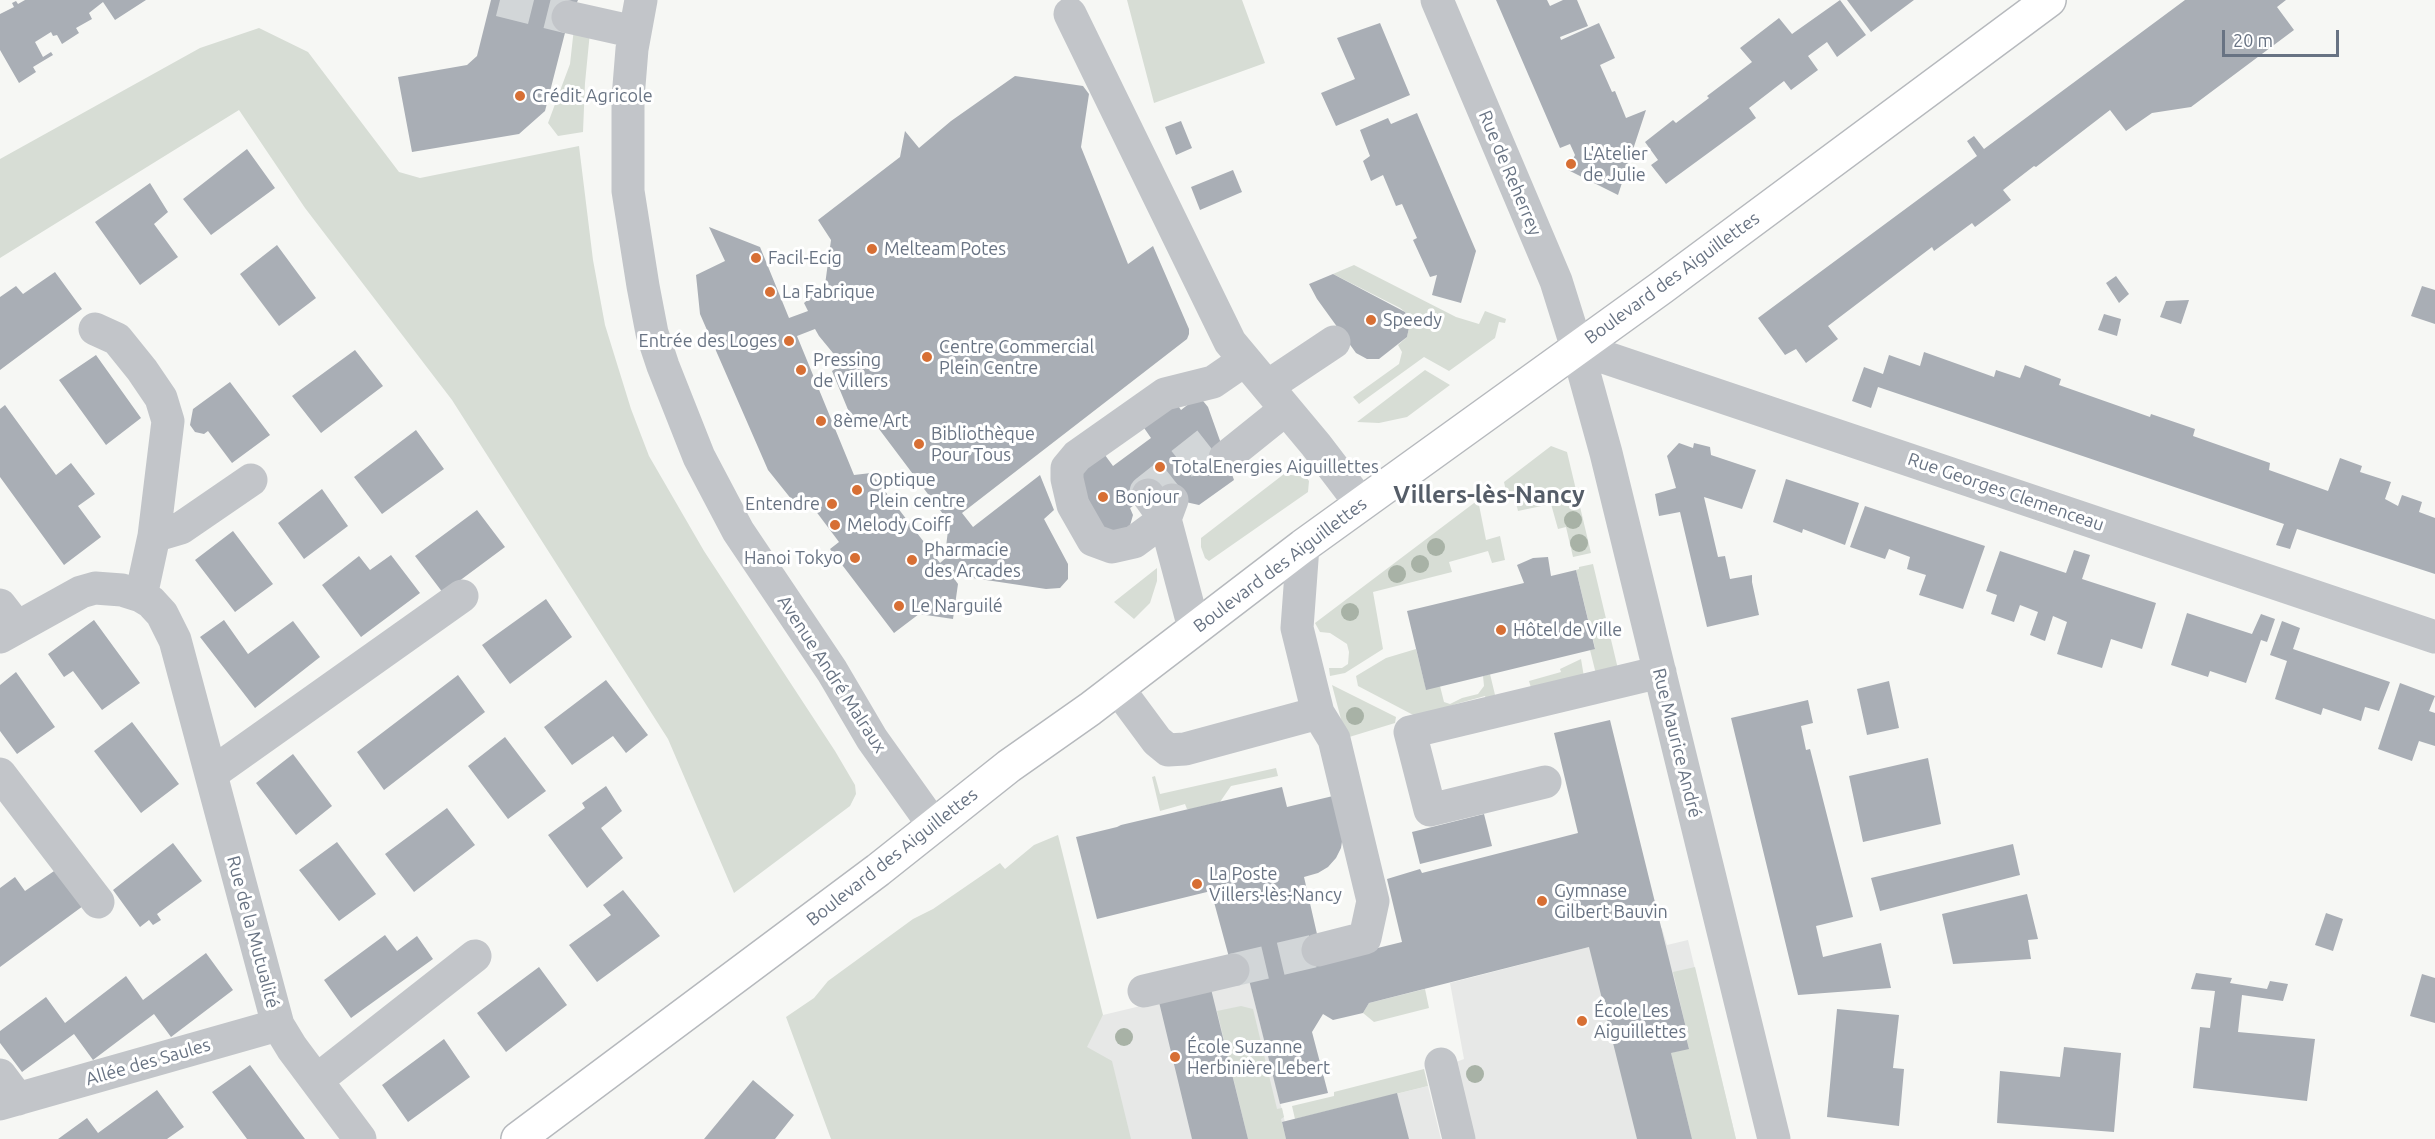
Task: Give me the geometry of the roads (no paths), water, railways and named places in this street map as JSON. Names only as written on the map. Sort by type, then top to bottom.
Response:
[{"type":"main road","name":"Boulevard des Aiguillettes","points":[[518,1139],[1303,546],[1577,348],[2049,0]]},
{"type":"street","name":"Rue de Reherrey","points":[[1437,0],[1556,281],[1577,348]]},
{"type":"street","points":[[581,8],[638,14]]},
{"type":"street","name":"Avenue André Malraux","points":[[638,14],[627,133],[628,191],[652,333],[681,415],[699,457],[738,531],[832,671],[872,739],[934,826]]},
{"type":"street","points":[[1070,14],[1230,342],[1361,504]]},
{"type":"street","points":[[95,329],[117,339],[142,370],[166,408],[168,421],[154,536],[141,597]]},
{"type":"street","points":[[1221,447],[1334,342]]},
{"type":"street","name":"Rue Georges Clemenceau","points":[[1577,348],[2435,637]]},
{"type":"street","name":"Rue Maurice André","points":[[1577,348],[1609,464],[1774,1139]]},
{"type":"street","points":[[1194,628],[1161,505],[1134,542],[1112,547],[1093,540],[1073,505],[1066,479],[1067,468],[1077,456],[1165,393],[1213,382],[1245,360]]},
{"type":"street","points":[[154,536],[181,528],[251,480]]},
{"type":"street","points":[[1303,546],[1297,627],[1318,713],[1334,739],[1373,902],[1365,938],[1318,950]]},
{"type":"street","name":"Rue de la Mutualité","points":[[6,623],[95,588],[122,590],[141,597],[151,602],[162,614],[175,640],[278,1025],[360,1139]]},
{"type":"street","points":[[211,774],[462,596]]},
{"type":"street","points":[[1545,782],[1430,810],[1410,732],[1660,672]]},
{"type":"street","points":[[1117,687],[1157,741],[1168,750],[1185,749],[1318,713]]},
{"type":"street","points":[[0,774],[98,902]]},
{"type":"street","points":[[317,1080],[475,956]]},
{"type":"street","points":[[1144,991],[1233,970]]},
{"type":"street","name":"Allée des Saules","points":[[6,1092],[278,1025]]},
{"type":"street","points":[[1441,1064],[1459,1139]]},
{"type":"tunnel","points":[[500,0],[568,17]]},
{"type":"tunnel","points":[[1148,495],[1146,492],[1217,436]]},
{"type":"tunnel","points":[[1233,970],[1318,950]]},
{"type":"place","name":"Crédit Agricole","points":[[520,96]]},
{"type":"place","name":"L'Atelier de Julie","points":[[1571,164]]},
{"type":"place","name":"Melteam Potes","points":[[872,249]]},
{"type":"place","name":"Facil-Ecig","points":[[756,258]]},
{"type":"place","name":"La Fabrique","points":[[770,292]]},
{"type":"place","name":"Speedy","points":[[1371,320]]},
{"type":"place","name":"Entrée des Loges","points":[[789,341]]},
{"type":"place","name":"Centre Commercial Plein Centre","points":[[927,357]]},
{"type":"place","name":"Pressing de Villers","points":[[801,370]]},
{"type":"place","name":"8ème Art","points":[[821,421]]},
{"type":"place","name":"Bibliothèque Pour Tous","points":[[919,444]]},
{"type":"place","name":"TotalEnergies Aiguillettes","points":[[1160,467]]},
{"type":"place","name":"Optique Plein centre","points":[[857,490]]},
{"type":"place","name":"Bonjour","points":[[1103,497]]},
{"type":"place","name":"Entendre","points":[[832,504]]},
{"type":"place","name":"Melody Coiff","points":[[835,525]]},
{"type":"place","name":"Hanoi Tokyo","points":[[855,558]]},
{"type":"place","name":"Pharmacie des Arcades","points":[[912,560]]},
{"type":"place","name":"Le Narguilé","points":[[899,606]]},
{"type":"place","name":"Hôtel de Ville","points":[[1501,630]]},
{"type":"place","name":"La Poste Villers-lès-Nancy","points":[[1197,884]]},
{"type":"place","name":"Gymnase Gilbert Bauvin","points":[[1542,901]]},
{"type":"place","name":"École Les Aiguillettes","points":[[1582,1021]]},
{"type":"place","name":"École Suzanne Herbinière Lebert","points":[[1175,1057]]},
{"type":"district","name":"Villers-lès-Nancy","points":[[1489,495]]}]
